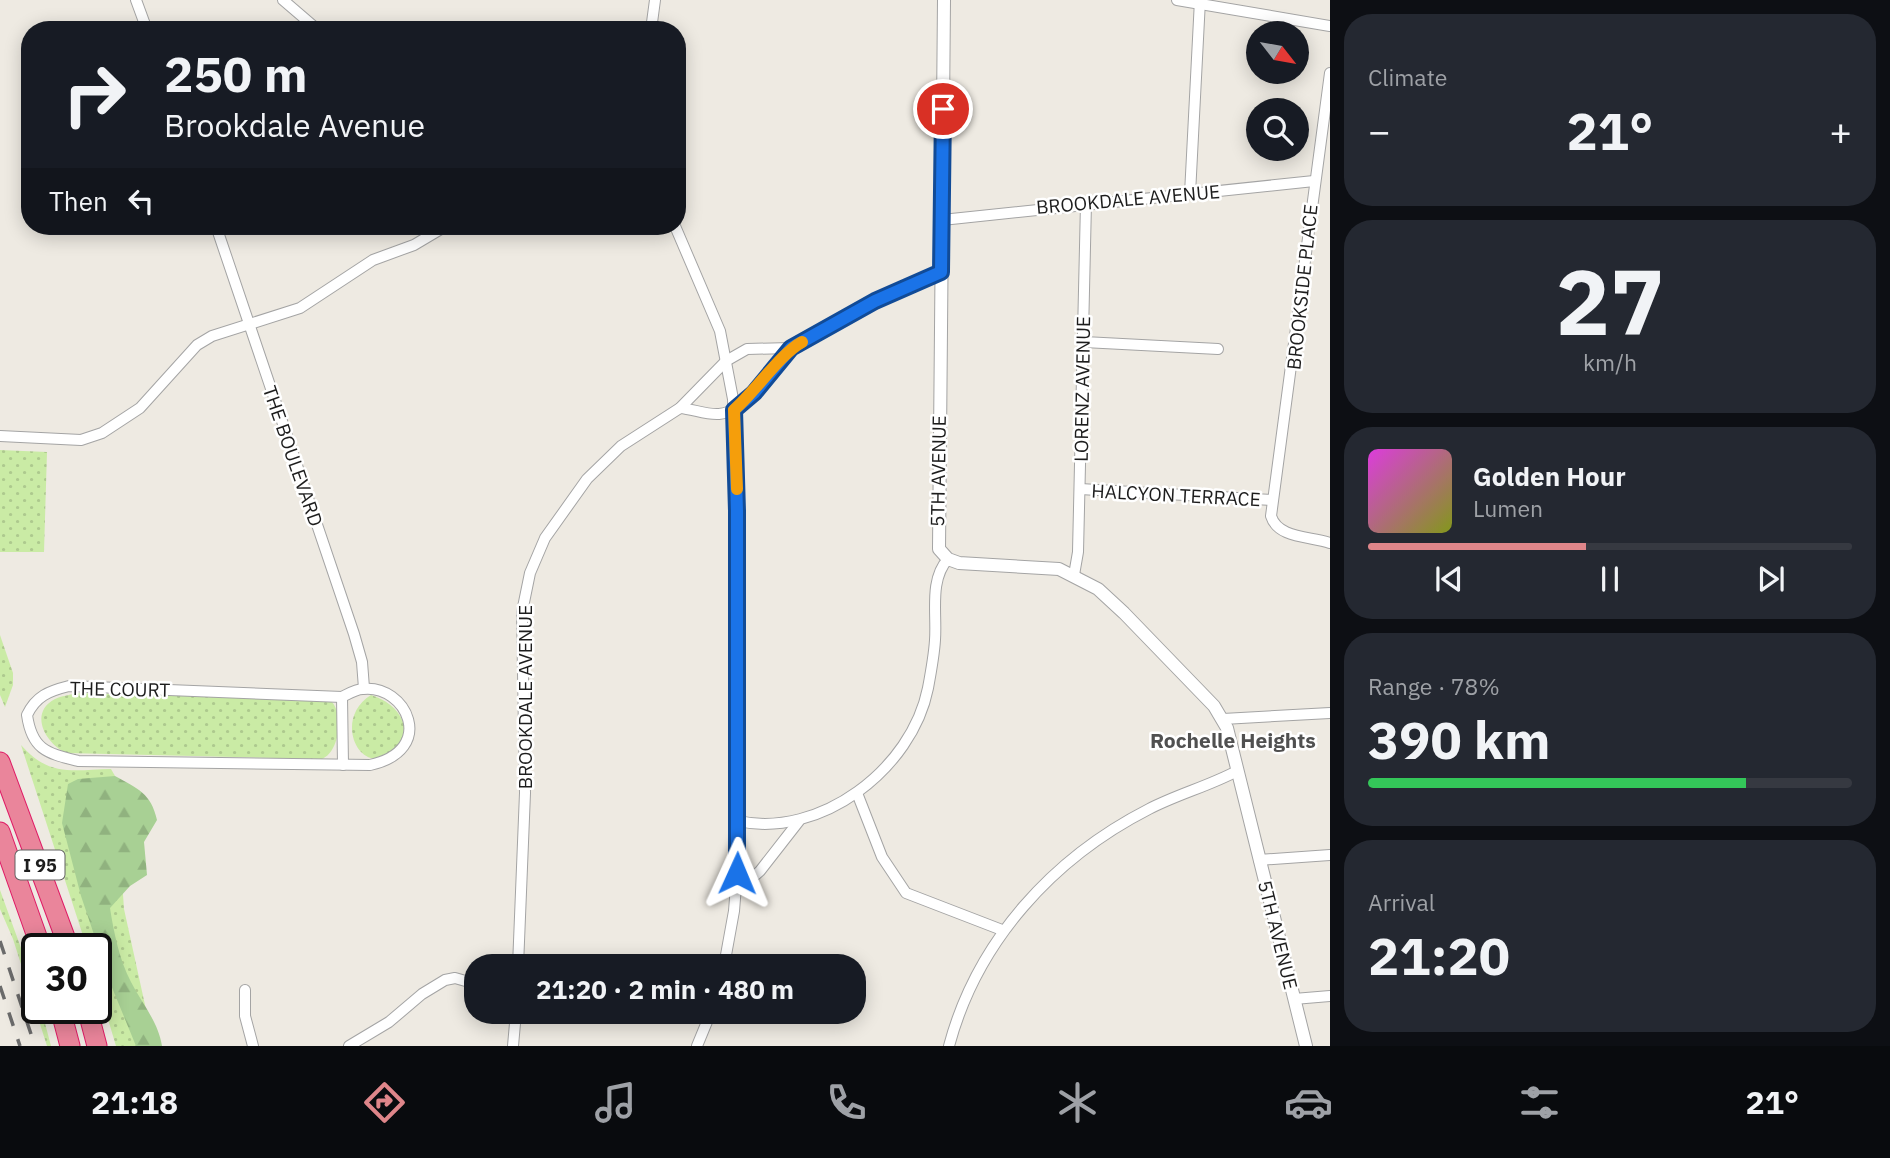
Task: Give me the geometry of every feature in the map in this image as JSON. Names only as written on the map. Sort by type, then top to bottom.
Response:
[{"type":"highway","name":"I 95","points":[[0,762],[64,933]]},
{"type":"highway","name":"I 95","points":[[0,832],[36,933]]},
{"type":"highway","points":[[64,1024],[70,1046]]},
{"type":"highway","points":[[91,1024],[97,1046]]},
{"type":"street","points":[[136,0],[144,21]]},
{"type":"street","points":[[282,0],[307,21]]},
{"type":"street","points":[[652,21],[655,0]]},
{"type":"street","name":"5TH AVENUE","points":[[944,0],[937,537],[939,549],[948,559],[975,565],[1059,569],[1098,589],[1124,612],[1200,691],[1223,719],[1306,1046]]},
{"type":"street","points":[[1177,0],[1330,26]]},
{"type":"street","points":[[1190,194],[1200,2]]},
{"type":"street","name":"BROOKSIDE PLACE","points":[[1272,500],[1292,378],[1314,181],[1330,73]]},
{"type":"street","name":"BROOKDALE AVENUE","points":[[942,220],[1314,181]]},
{"type":"street","name":"LORENZ AVENUE","points":[[1074,575],[1078,552],[1086,203]]},
{"type":"street","name":"THE BOULEVARD","points":[[219,235],[354,634],[362,662],[364,688]]},
{"type":"street","points":[[0,436],[81,440],[102,433],[140,408],[197,345],[212,336],[251,326],[300,308],[373,260],[414,246],[432,235]]},
{"type":"street","points":[[679,235],[715,319],[734,410],[738,821],[736,892],[726,954]]},
{"type":"street","name":"BROOKDALE AVENUE","points":[[734,410],[754,393],[791,348],[875,301],[941,272]]},
{"type":"street","points":[[1084,342],[1218,349]]},
{"type":"street","name":"BROOKDALE AVENUE","points":[[518,954],[525,793],[522,612],[530,573],[545,538],[587,480],[621,446],[680,408],[726,362],[747,349],[791,348]]},
{"type":"street","points":[[680,408],[709,414],[734,410]]},
{"type":"street","name":"HALCYON TERRACE","points":[[1080,489],[1272,500],[1271,516],[1278,527],[1330,543]]},
{"type":"street","points":[[738,821],[776,826],[799,821],[857,793],[892,757],[925,702],[935,642],[936,578],[948,559]]},
{"type":"street","name":"THE COURT","points":[[69,686],[342,697],[364,688],[383,693],[403,707],[410,721],[410,734],[402,749],[388,761],[370,765],[78,761],[42,750],[29,731],[27,715],[38,698],[49,691],[69,686]]},
{"type":"street","points":[[342,697],[343,765]]},
{"type":"street","points":[[1223,719],[1330,713]]},
{"type":"street","points":[[949,1046],[971,986],[1002,930],[1048,881],[1107,833],[1167,800],[1237,771]]},
{"type":"street","points":[[857,793],[882,857],[906,893],[1002,930]]},
{"type":"street","points":[[736,892],[760,870],[799,821]]},
{"type":"street","points":[[1259,860],[1330,855]]},
{"type":"street","points":[[349,1046],[389,1022],[422,994],[445,980],[455,978],[464,981]]},
{"type":"street","points":[[244,990],[245,1016],[253,1046]]},
{"type":"street","points":[[1294,999],[1330,996]]},
{"type":"street","points":[[513,1046],[515,1024]]},
{"type":"street","points":[[697,1046],[706,1024]]},
{"type":"green space","points":[[0,450],[47,452],[44,552],[0,552]]},
{"type":"green space","points":[[0,635],[13,673],[13,685],[5,707],[0,695]]},
{"type":"green space","points":[[77,693],[324,699],[332,702],[336,708],[338,733],[332,749],[322,759],[66,753],[52,743],[41,720],[47,705],[55,699]]},
{"type":"green space","points":[[371,695],[394,708],[404,725],[397,747],[384,757],[373,758],[363,754],[356,745],[352,732],[353,719],[359,706]]},
{"type":"green space","points":[[21,745],[31,755],[51,767],[73,770],[111,769],[115,776],[124,909],[154,1046],[116,1046],[109,1024],[112,1024],[112,933],[82,933]]},
{"type":"green space","points":[[115,776],[147,798],[157,820],[144,842],[147,875],[130,886],[110,908],[123,964],[153,1021],[162,1046],[136,1046],[112,987],[112,933],[93,933],[81,896],[62,823],[68,784],[78,779]]},
{"type":"green space","points":[[0,890],[21,948],[21,964],[13,939],[0,909]]},
{"type":"green space","points":[[40,1024],[45,1024],[51,1046],[47,1046]]},
{"type":"railway","points":[[0,941],[35,1046]]},
{"type":"railway","points":[[0,986],[20,1046]]},
{"type":"slow traffic","points":[[737,489],[734,410],[754,393],[791,348],[802,342]]},
{"type":"district","name":"Rochelle Heights","points":[[1233,740]]},
{"type":"route","points":[[737,873],[737,511],[734,410],[754,393],[791,348],[875,301],[941,272],[943,109]]}]
